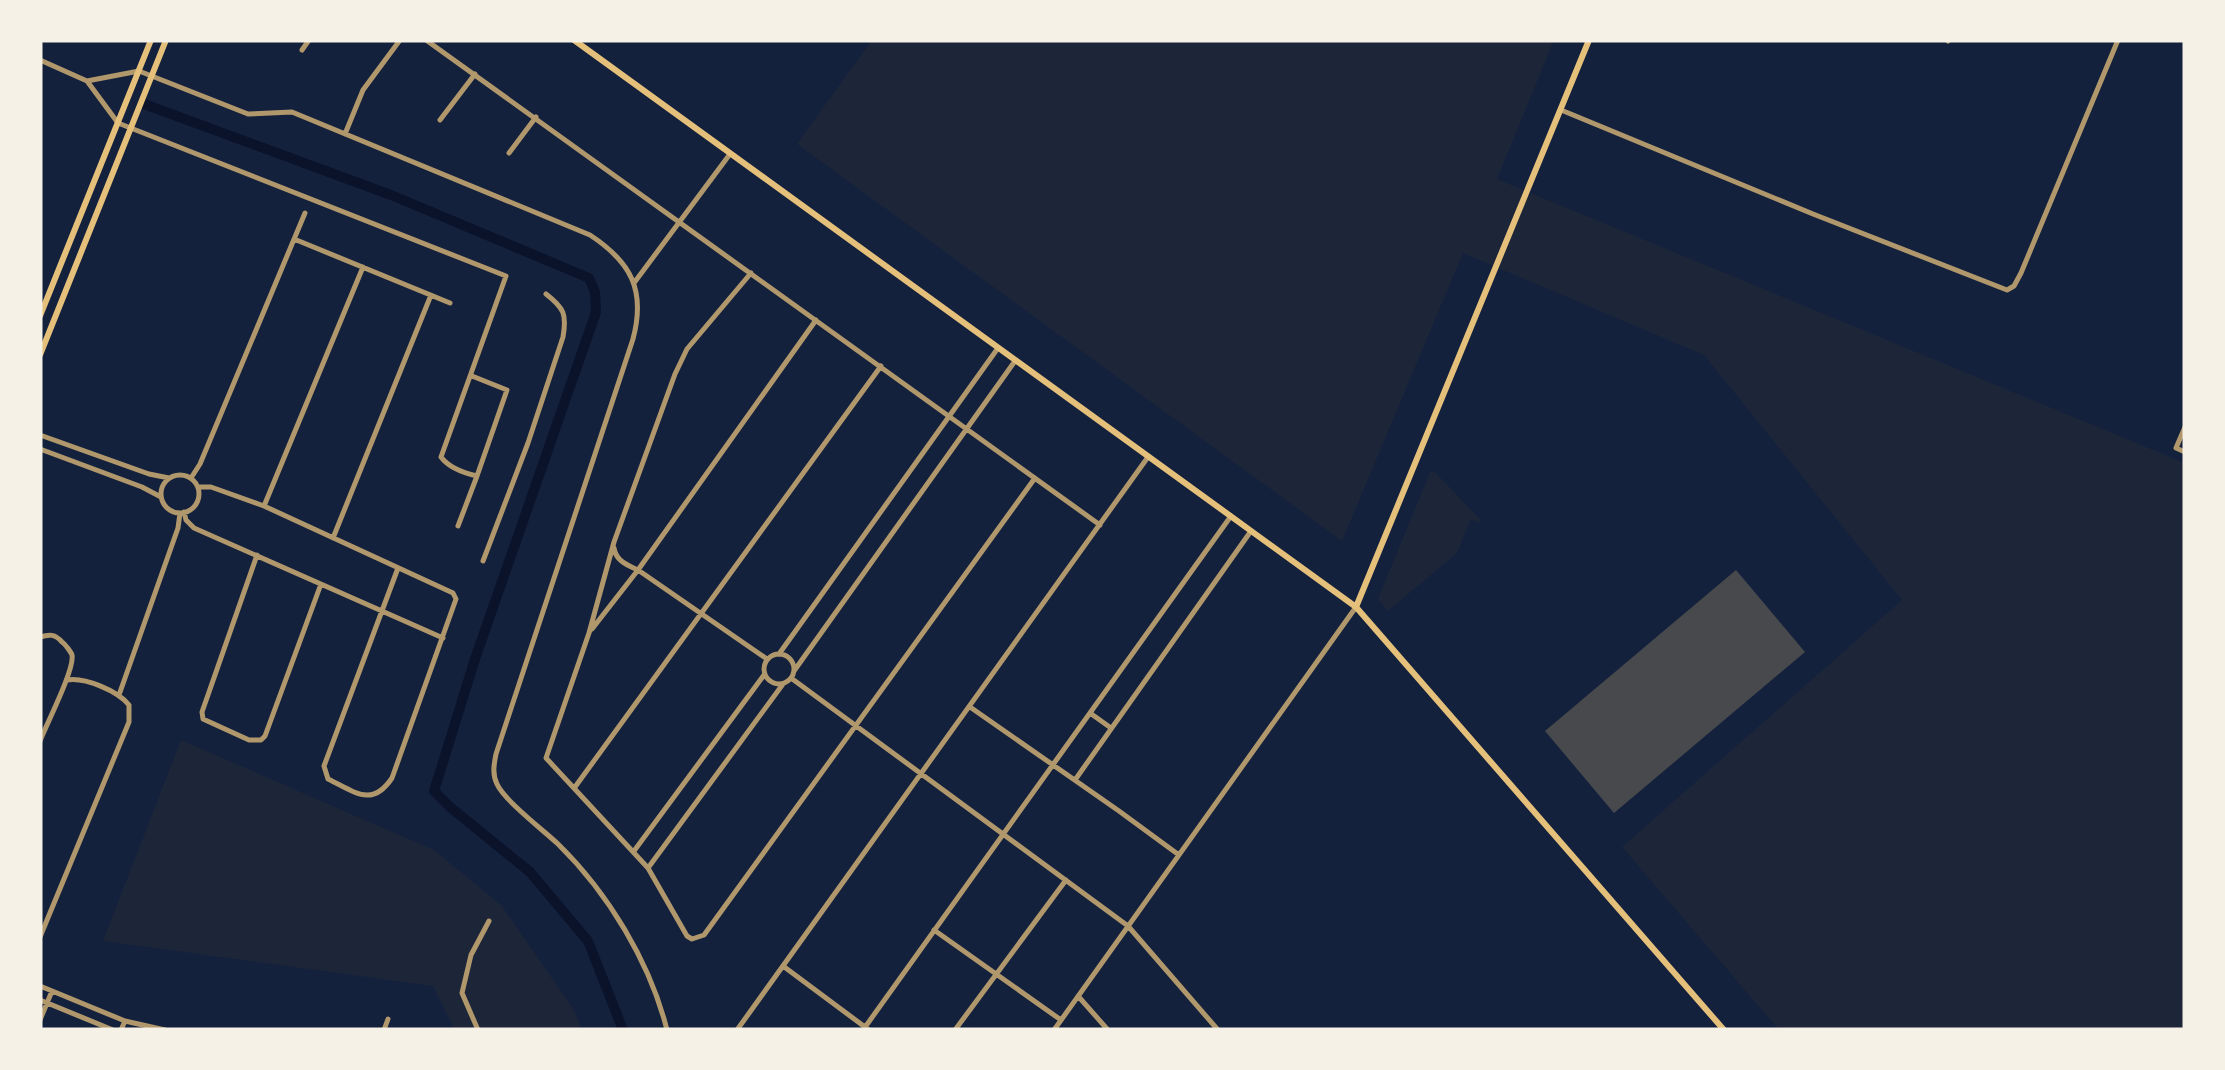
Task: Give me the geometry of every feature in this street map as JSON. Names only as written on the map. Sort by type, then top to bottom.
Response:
[{"type":"main road","points":[[40,316],[151,40]]},
{"type":"main road","points":[[40,355],[166,40]]},
{"type":"main road","points":[[574,40],[1356,606],[1724,1030]]},
{"type":"main road","points":[[1356,606],[1590,40]]},
{"type":"street","points":[[302,50],[309,40]]},
{"type":"street","points":[[344,134],[363,90],[400,40]]},
{"type":"street","points":[[426,40],[1100,525]]},
{"type":"street","points":[[1560,110],[2007,290],[2021,273],[2118,40]]},
{"type":"street","points":[[40,60],[88,81],[137,76],[248,114],[292,112],[590,235],[614,253],[634,283],[639,318],[496,754],[494,779],[504,795],[568,854],[605,901],[648,977],[668,1030]]},
{"type":"street","points":[[440,120],[475,74]]},
{"type":"street","points":[[88,81],[118,123],[506,276],[440,457],[462,472],[477,476]]},
{"type":"street","points":[[509,152],[536,117]]},
{"type":"street","points":[[634,283],[730,154]]},
{"type":"street","points":[[191,478],[305,213]]},
{"type":"street","points":[[294,239],[450,302]]},
{"type":"street","points":[[264,506],[363,267]]},
{"type":"street","points":[[751,273],[687,349],[675,374],[614,542],[589,633],[546,758],[648,868],[683,931],[692,938],[704,935],[1036,478]]},
{"type":"street","points":[[333,538],[431,294]]},
{"type":"street","points":[[484,561],[563,337],[566,321],[561,305],[546,294]]},
{"type":"street","points":[[589,633],[816,320]]},
{"type":"street","points":[[634,851],[764,674],[767,659],[779,654],[998,348]]},
{"type":"street","points":[[648,868],[793,675],[1015,360]]},
{"type":"street","points":[[574,787],[881,366]]},
{"type":"street","points":[[458,526],[507,390],[472,376]]},
{"type":"street","points":[[2185,427],[2176,448],[2185,452]]},
{"type":"street","points":[[40,435],[149,474],[191,478],[198,487],[196,504],[182,512],[168,508],[161,498],[142,487],[40,449]]},
{"type":"street","points":[[737,1030],[1148,457]]},
{"type":"street","points":[[161,498],[162,486],[170,478]]},
{"type":"street","points":[[198,487],[211,487],[264,506],[398,568],[455,596],[389,784],[374,796],[367,796],[328,779],[324,766],[398,568]]},
{"type":"street","points":[[182,512],[194,528],[443,638]]},
{"type":"street","points":[[119,696],[182,512]]},
{"type":"street","points":[[783,966],[865,1029],[1231,516]]},
{"type":"street","points":[[1075,780],[1251,531]]},
{"type":"street","points":[[614,542],[619,559],[767,659]]},
{"type":"street","points":[[257,556],[202,712],[203,719],[249,740],[262,740],[265,736],[320,584]]},
{"type":"street","points":[[1054,1030],[1356,606]]},
{"type":"street","points":[[40,637],[55,636],[72,653],[67,680],[40,741]]},
{"type":"street","points":[[779,654],[790,659],[793,675],[854,725],[1128,926],[1218,1030]]},
{"type":"street","points":[[764,674],[774,684],[783,684]]},
{"type":"street","points":[[40,938],[129,722],[129,706],[119,696],[77,679],[67,680]]},
{"type":"street","points":[[970,707],[1178,856]]},
{"type":"street","points":[[1090,713],[1111,728]]},
{"type":"street","points":[[956,1030],[1066,880]]},
{"type":"street","points":[[478,1030],[462,994],[471,956],[488,921]]},
{"type":"street","points":[[934,930],[1061,1020]]},
{"type":"street","points":[[40,986],[125,1021],[165,1030]]},
{"type":"street","points":[[40,1020],[44,1002],[52,991]]},
{"type":"street","points":[[1078,996],[1108,1030]]},
{"type":"street","points":[[44,1002],[112,1030]]},
{"type":"street","points":[[384,1030],[388,1019]]},
{"type":"street","points":[[120,1030],[125,1021]]},
{"type":"shaded area","points":[[872,40],[1554,40],[1497,179],[2185,463],[2185,1030],[1779,1030],[1622,847],[1902,600],[1704,355],[1463,253],[1342,541],[797,144]]},
{"type":"shaded area","points":[[1431,470],[1480,519],[1479,523],[1471,519],[1457,553],[1388,611],[1379,596]]},
{"type":"shaded area","points":[[181,740],[434,850],[502,906],[574,1010],[582,1030],[449,1030],[452,1024],[433,986],[103,941]]},
{"type":"building","points":[[1736,570],[1805,652],[1614,813],[1545,731]]},
{"type":"waterway","points":[[144,104],[391,195],[589,278],[595,292],[596,312],[475,659],[434,791],[530,872],[588,941],[623,1030]]}]
